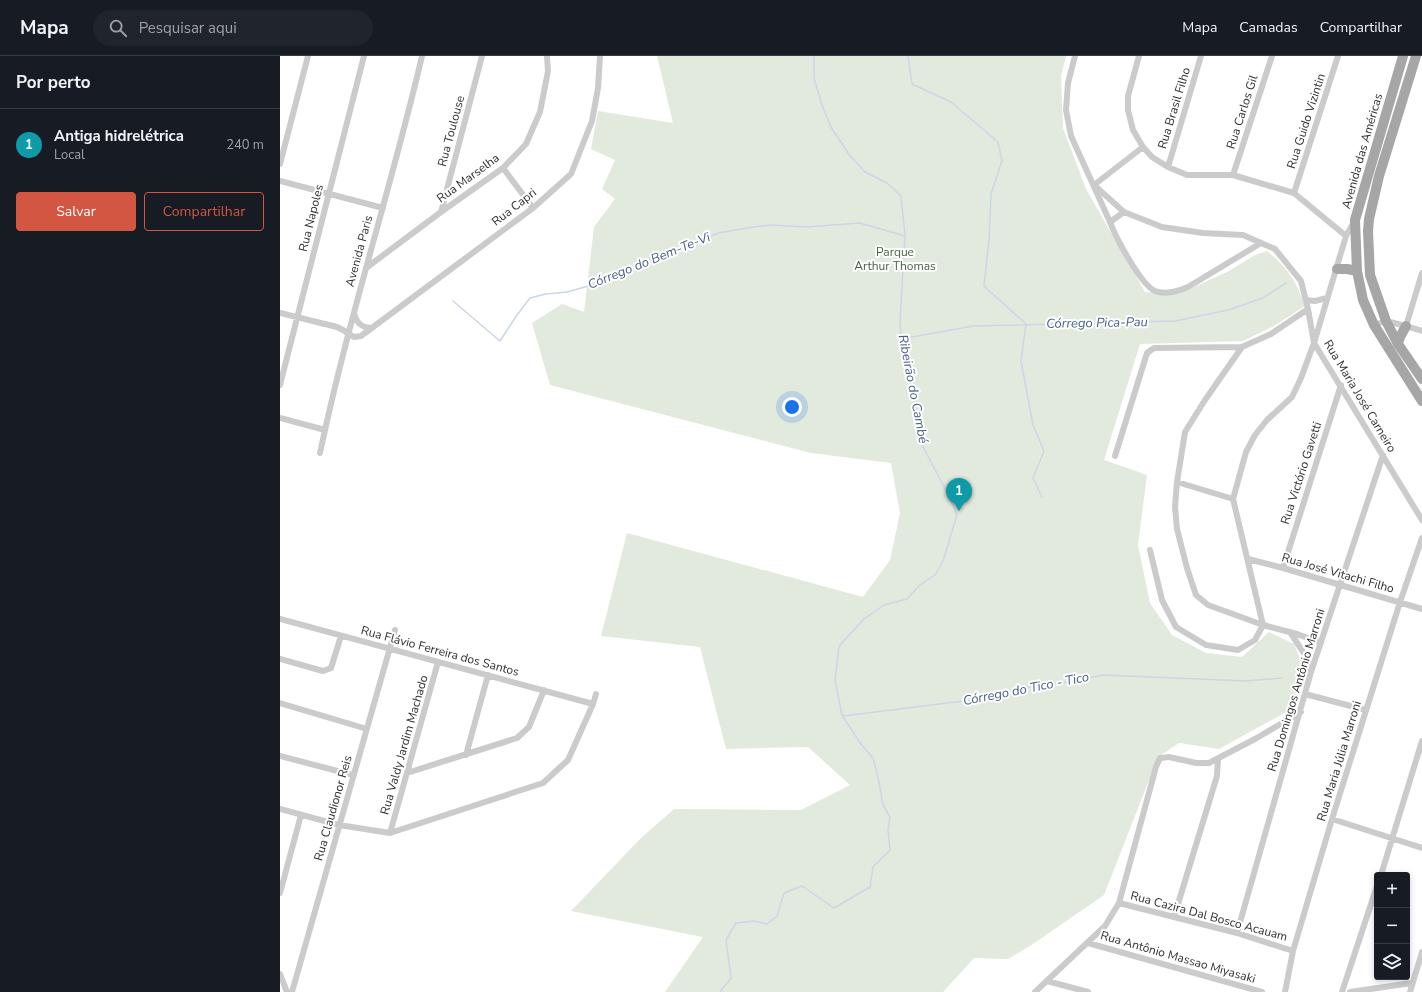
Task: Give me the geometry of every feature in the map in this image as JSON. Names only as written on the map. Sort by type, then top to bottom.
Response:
[{"type":"main road","name":"Avenida das Américas","points":[[1403,56],[1355,220],[1357,272],[1363,300],[1374,325],[1422,402]]},
{"type":"main road","name":"Avenida das Américas","points":[[1416,56],[1379,176],[1369,218],[1368,231],[1370,275],[1386,321],[1398,344],[1422,379]]},
{"type":"main road","points":[[1337,269],[1348,269],[1357,272]]},
{"type":"main road","points":[[1398,344],[1406,326]]},
{"type":"street","points":[[280,164],[308,56]]},
{"type":"street","name":"Rua Napoles","points":[[280,385],[364,56]]},
{"type":"street","name":"Avenida Paris","points":[[320,453],[348,333],[383,208],[422,56]]},
{"type":"street","name":"Rua Toulouse","points":[[441,212],[482,56]]},
{"type":"street","name":"Rua Marselha","points":[[366,268],[503,168],[526,144],[540,112],[548,71],[547,56]]},
{"type":"street","name":"Rua Capri","points":[[280,312],[336,327],[357,338],[533,208],[570,174],[592,121],[598,88],[600,56]]},
{"type":"street","points":[[1075,56],[1068,83],[1066,110],[1071,136],[1115,234],[1128,257],[1147,285],[1157,292],[1175,291],[1188,287],[1261,243]]},
{"type":"street","points":[[1139,56],[1131,80],[1128,96],[1128,110],[1133,130],[1143,147],[1152,157],[1168,167],[1187,175],[1234,175],[1294,193],[1346,236]]},
{"type":"street","name":"Rua Brasil Filho","points":[[1168,167],[1201,56]]},
{"type":"street","name":"Rua Carlos Gil","points":[[1234,175],[1272,56]]},
{"type":"street","name":"Rua Guido Vizintin","points":[[1294,193],[1338,56]]},
{"type":"street","points":[[1094,185],[1143,147]]},
{"type":"street","points":[[503,168],[533,208]]},
{"type":"street","points":[[280,181],[383,208]]},
{"type":"street","points":[[1094,185],[1124,212],[1110,222]]},
{"type":"street","name":"Rua Maria José Carneiro","points":[[1124,212],[1162,227],[1203,233],[1244,235],[1275,249],[1301,281],[1314,343],[1422,520]]},
{"type":"street","points":[[1150,550],[1162,600],[1176,627],[1206,645],[1238,650],[1255,640],[1263,625],[1233,499],[1246,452],[1252,441],[1267,420],[1292,396],[1301,378],[1314,343],[1346,236],[1355,220]]},
{"type":"street","points":[[1406,326],[1422,273]]},
{"type":"street","points":[[1306,300],[1315,301],[1327,298]]},
{"type":"street","points":[[1115,456],[1147,353],[1154,348],[1242,347],[1271,334],[1308,309]]},
{"type":"street","points":[[354,312],[358,324],[372,328]]},
{"type":"street","points":[[1374,325],[1386,321],[1422,331]]},
{"type":"street","points":[[1242,347],[1205,400],[1185,432],[1177,482],[1175,507],[1177,529],[1187,568],[1196,594],[1208,605],[1263,625],[1290,632],[1321,643]]},
{"type":"street","name":"Rua Victório Gavetti","points":[[1282,568],[1341,385]]},
{"type":"street","points":[[280,418],[325,430]]},
{"type":"street","name":"Rua Domingos Antônio Marroni","points":[[1237,933],[1311,672],[1383,455]]},
{"type":"street","points":[[1177,482],[1233,499]]},
{"type":"street","name":"Rua Maria Júlia Marroni","points":[[1285,992],[1293,951],[1332,819],[1400,602],[1422,538]]},
{"type":"street","name":"Rua José Vitachi Filho","points":[[1248,559],[1422,609]]},
{"type":"street","name":"Rua Flávio Ferreira dos Santos","points":[[280,619],[594,704]]},
{"type":"street","name":"Rua Claudionor Reis","points":[[292,992],[395,630]]},
{"type":"street","points":[[1290,632],[1306,658],[1311,672]]},
{"type":"street","points":[[280,659],[327,671],[331,668],[341,636]]},
{"type":"street","name":"Rua Valdy Jardim Machado","points":[[390,833],[438,662]]},
{"type":"street","points":[[466,755],[488,675]]},
{"type":"street","points":[[407,773],[517,738],[529,727],[544,690]]},
{"type":"street","points":[[280,809],[339,825],[390,833],[543,783],[568,760],[594,704],[596,694]]},
{"type":"street","points":[[1306,694],[1366,710]]},
{"type":"street","points":[[280,703],[367,728]]},
{"type":"street","points":[[1035,992],[1105,926],[1119,903],[1156,767],[1160,758],[1169,757],[1206,764],[1218,759],[1300,712]]},
{"type":"street","points":[[1381,872],[1422,741]]},
{"type":"street","points":[[280,756],[353,775]]},
{"type":"street","points":[[1174,917],[1217,776],[1218,759]]},
{"type":"street","points":[[280,892],[302,815]]},
{"type":"street","points":[[1332,819],[1422,848]]},
{"type":"street","points":[[1342,992],[1374,895]]},
{"type":"street","name":"Rua Cazira Dal Bosco Acauam","points":[[1119,903],[1237,933],[1293,951]]},
{"type":"street","name":"Rua Antônio Massao Miyasaki","points":[[1088,943],[1262,992]]},
{"type":"street","points":[[1410,992],[1422,952]]},
{"type":"street","points":[[280,974],[286,992]]},
{"type":"street","points":[[1047,981],[1088,992]]},
{"type":"street","points":[[1350,992],[1412,983]]},
{"type":"green space","name":"Parque Arthur Thomas","points":[[657,56],[1066,56],[1061,76],[1063,128],[1086,189],[1145,292],[1179,294],[1229,271],[1255,255],[1267,251],[1281,263],[1295,282],[1305,306],[1274,326],[1243,341],[1140,344],[1104,460],[1147,475],[1138,545],[1150,603],[1172,635],[1206,653],[1242,657],[1269,632],[1294,644],[1306,672],[1288,711],[1219,749],[1179,743],[1158,757],[1104,895],[1033,944],[1008,959],[974,958],[943,992],[665,992],[703,937],[571,911],[641,838],[674,809],[801,810],[850,785],[808,747],[726,749],[700,647],[601,636],[627,533],[863,597],[890,560],[900,513],[891,463],[811,453],[550,385],[532,323],[562,304],[584,312],[594,227],[615,199],[602,189],[615,160],[591,149],[598,111],[673,123]]},
{"type":"waterway","name":"Ribeirão do Cambé","points":[[720,992],[731,978],[726,940],[736,923],[754,921],[767,924],[777,916],[784,893],[802,886],[834,908],[870,887],[873,867],[890,850],[888,829],[890,817],[883,805],[873,758],[861,744],[842,715],[835,680],[839,646],[864,619],[884,605],[907,599],[920,585],[935,575],[943,561],[957,515],[949,496],[921,443],[917,414],[901,339],[900,321],[905,236],[901,196],[887,183],[865,172],[850,156],[831,127],[822,105],[814,78],[814,56]]},
{"type":"waterway","points":[[908,56],[912,84],[951,102],[998,142],[1002,161],[991,194],[989,240],[984,286],[1026,324],[1021,361],[1033,425],[1044,451],[1033,478],[1042,497]]},
{"type":"waterway","name":"Córrego do Bem-Te-Vi","points":[[453,301],[500,341],[530,298],[546,294],[567,292],[599,283],[632,270],[646,260],[680,250],[718,233],[771,225],[806,227],[860,223],[905,236]]},
{"type":"waterway","name":"Córrego Pica-Pau","points":[[901,339],[973,326],[1175,321],[1228,310],[1263,298],[1286,283]]},
{"type":"waterway","name":"Córrego do Tico - Tico","points":[[843,716],[979,699],[1027,687],[1074,681],[1103,675],[1246,681],[1281,678]]},
{"type":"place","name":"Antiga hidrelétrica","points":[[959,511]]}]
